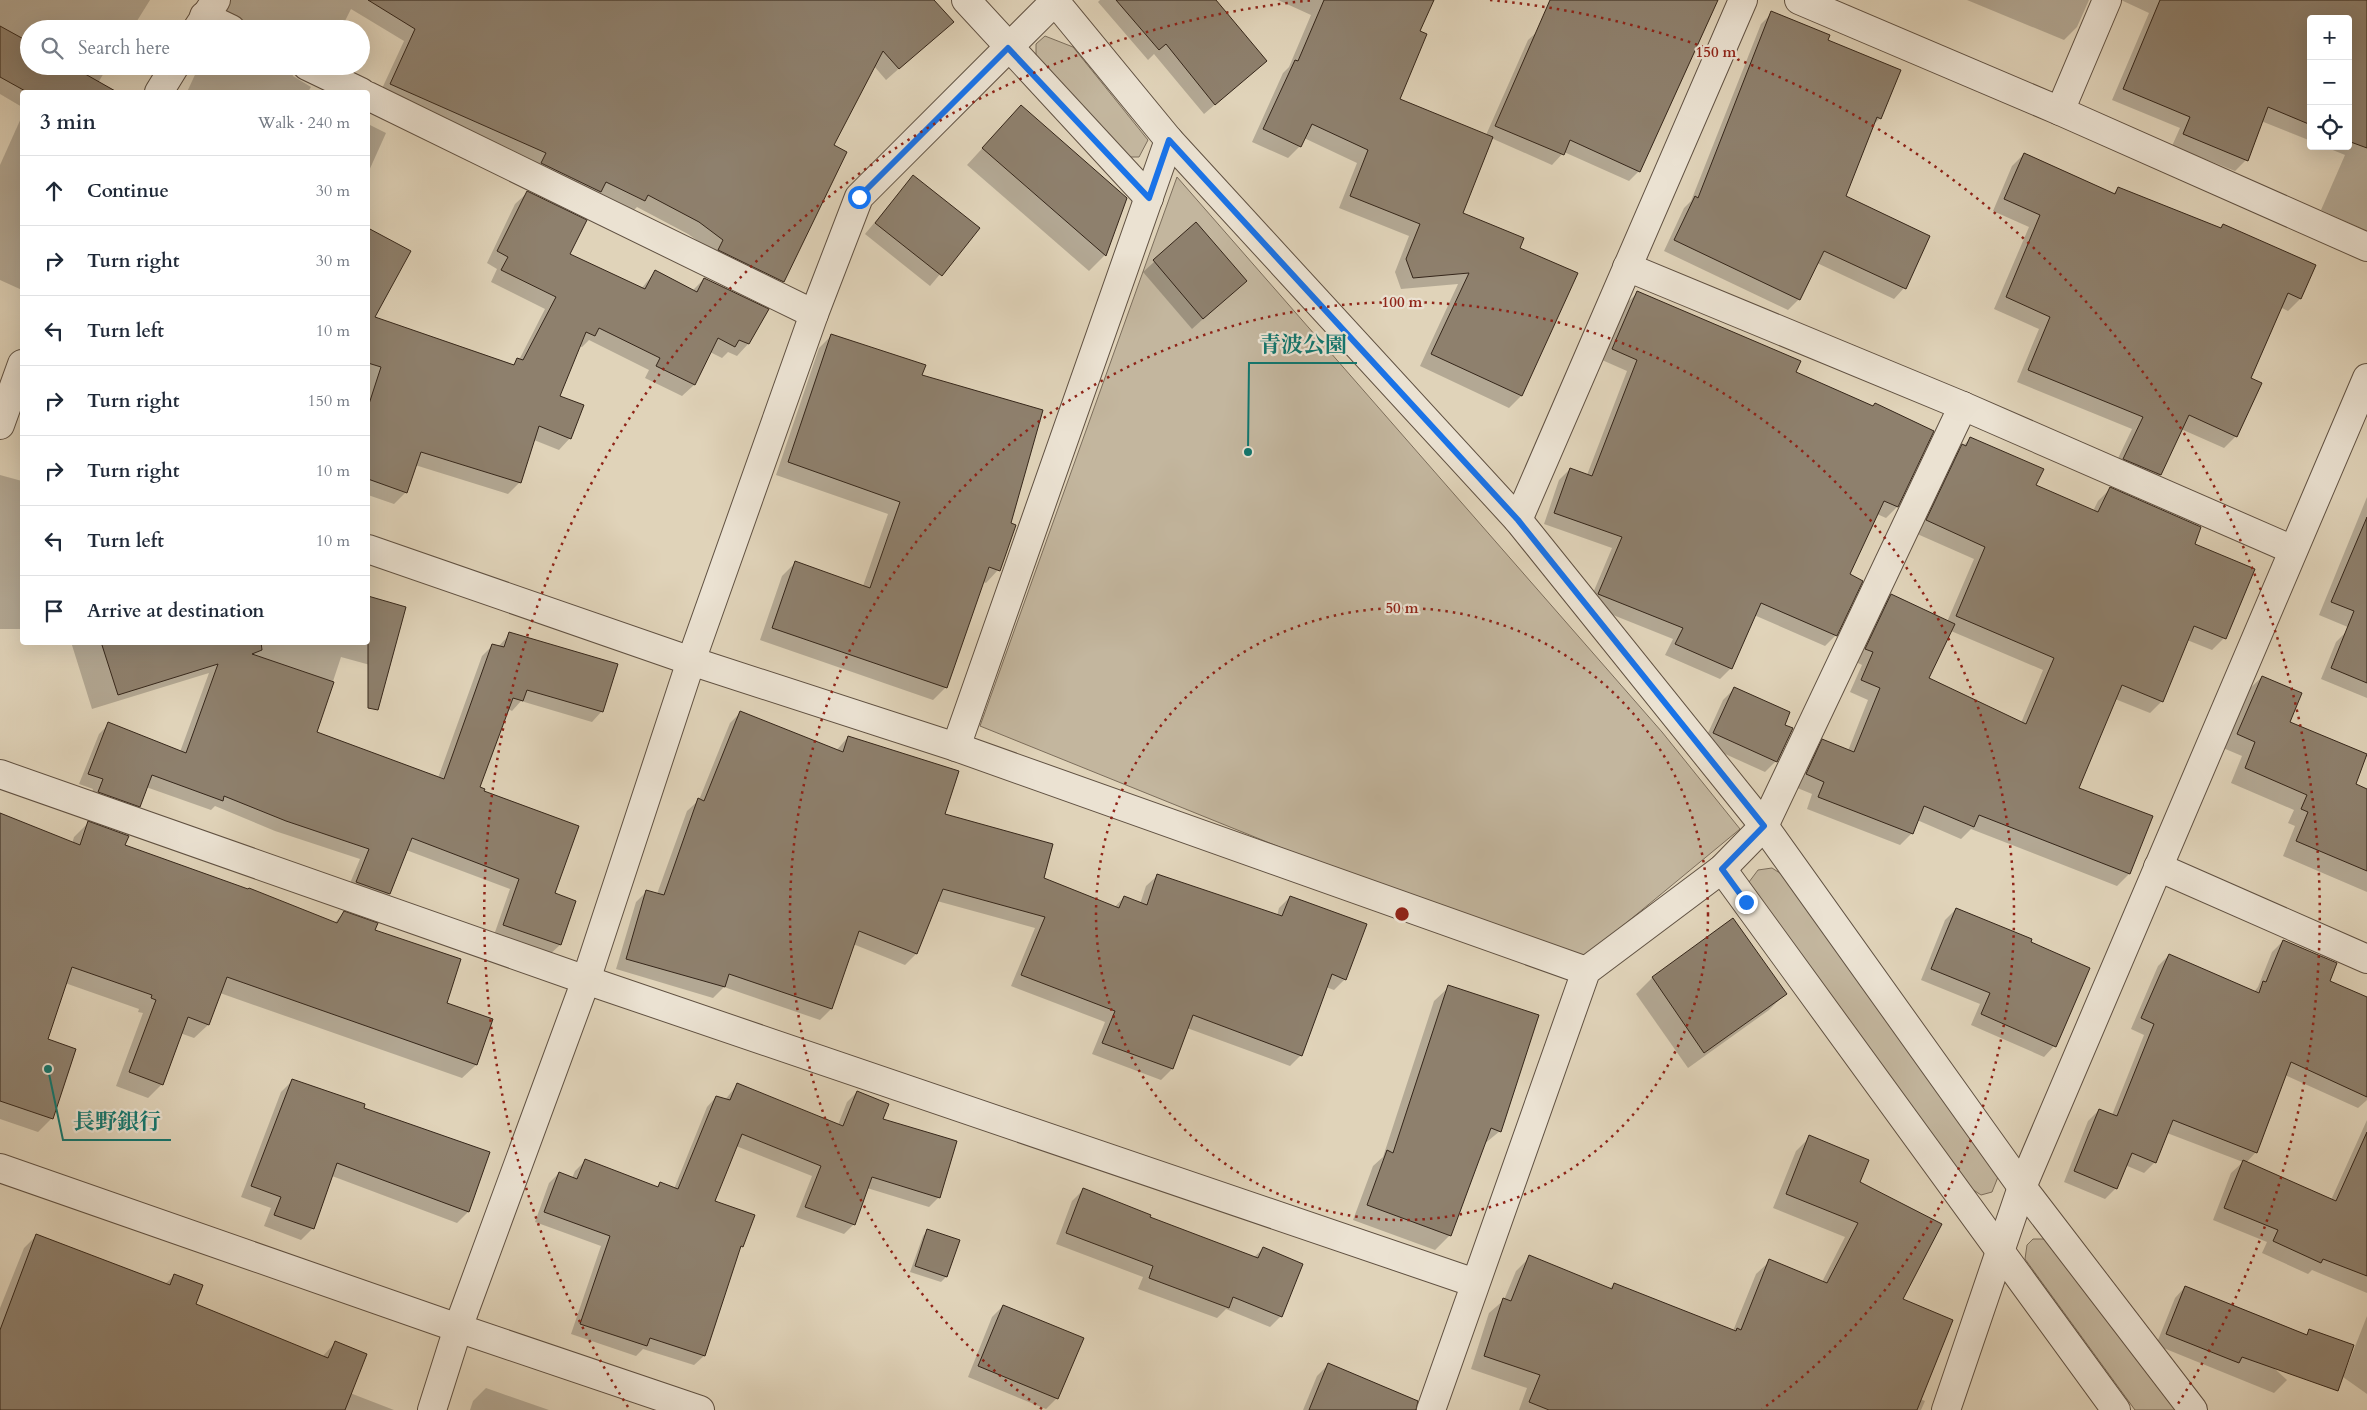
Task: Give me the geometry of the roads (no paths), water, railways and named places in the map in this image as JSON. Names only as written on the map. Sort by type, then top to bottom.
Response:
[{"type":"street","points":[[966,0],[1008,48],[1149,198]]},
{"type":"street","points":[[432,1410],[458,1328],[586,980],[691,661],[814,314],[859,197],[1055,0],[1169,140],[1518,520],[1764,826],[2022,1187],[2193,1410]]},
{"type":"street","points":[[1518,520],[1743,0]]},
{"type":"street","points":[[1799,0],[2060,111],[2367,247]]},
{"type":"street","points":[[2060,111],[2107,0]]},
{"type":"street","points":[[160,90],[169,75]]},
{"type":"street","points":[[326,75],[357,90]]},
{"type":"street","points":[[370,97],[814,314]]},
{"type":"street","points":[[956,747],[1169,140]]},
{"type":"street","points":[[1627,267],[1963,406],[2293,550]]},
{"type":"street","points":[[6,425],[20,372]]},
{"type":"street","points":[[1946,1410],[2022,1187],[2367,378]]},
{"type":"street","points":[[1431,1410],[1586,971],[1722,869],[1764,826],[1963,406]]},
{"type":"street","points":[[370,550],[691,661],[956,747],[1586,971]]},
{"type":"street","points":[[0,774],[586,980],[1475,1283]]},
{"type":"street","points":[[2158,867],[2367,958]]},
{"type":"street","points":[[1722,869],[2116,1410]]},
{"type":"street","points":[[0,1168],[458,1328],[700,1410]]},
{"type":"place","name":"青波公園","points":[[1248,452]]},
{"type":"place","name":"長野銀行","points":[[48,1069]]}]
